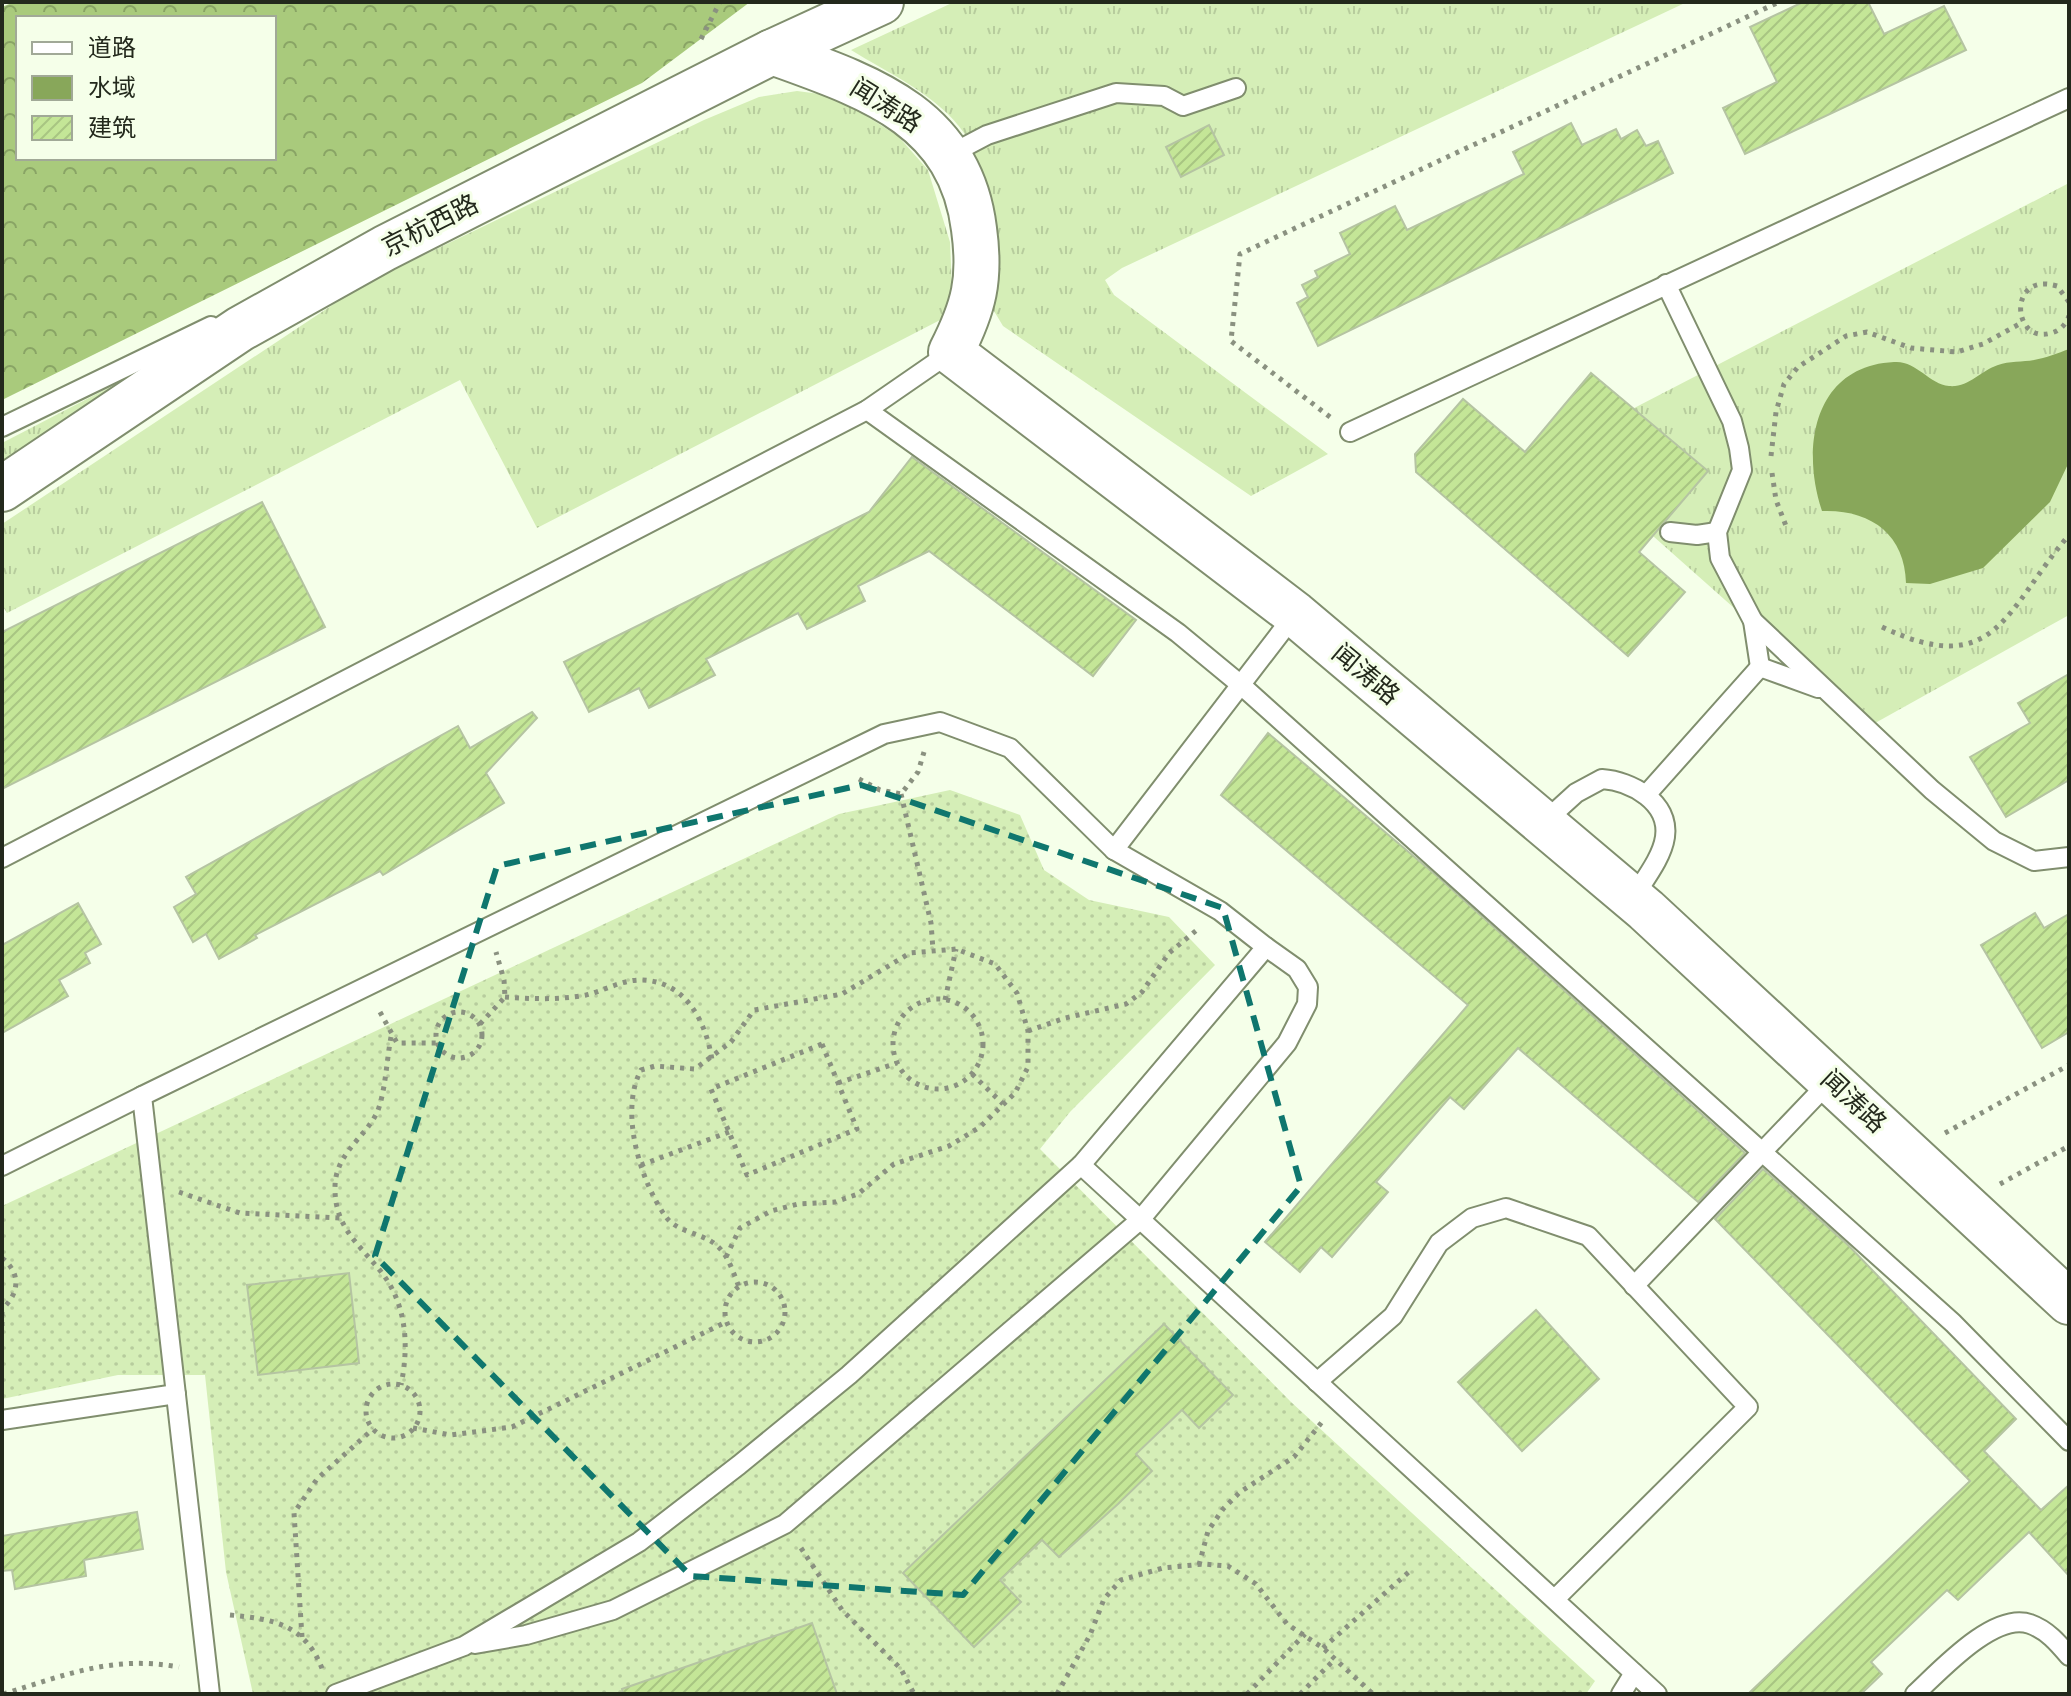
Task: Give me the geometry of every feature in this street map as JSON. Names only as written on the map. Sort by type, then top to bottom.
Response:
[{"type":"street","name":"京杭西路","points":[[2,489],[240,329],[385,248],[772,52],[881,2]]},
{"type":"street","name":"闻涛路","points":[[772,52],[863,85],[913,116],[962,174],[977,249],[976,291],[968,319],[951,352],[1295,614],[1543,823],[1633,900],[1831,1080],[2069,1302]]},
{"type":"lane","points":[[949,155],[987,135],[1116,93],[1164,96],[1183,106],[1236,88]]},
{"type":"lane","points":[[1350,432],[2069,98]]},
{"type":"lane","points":[[2,427],[208,327],[385,248]]},
{"type":"lane","points":[[1666,284],[1732,421],[1739,448],[1742,470],[1717,532],[1720,558],[1753,621],[1994,841],[2034,861],[2069,857]]},
{"type":"lane","points":[[2,858],[867,410],[951,352]]},
{"type":"lane","points":[[867,410],[1178,633],[1241,685],[1953,1323],[2069,1441]]},
{"type":"lane","points":[[1670,532],[1697,535],[1717,532]]},
{"type":"lane","points":[[1114,850],[1295,614]]},
{"type":"lane","points":[[1753,621],[1760,667]]},
{"type":"lane","points":[[1760,667],[1827,691]]},
{"type":"lane","points":[[1646,795],[1760,667]]},
{"type":"lane","points":[[2,1166],[884,734],[933,723],[940,722],[1010,748],[1114,850],[1220,911],[1297,969],[1308,987],[1307,1004],[1287,1043],[1140,1220],[785,1524],[613,1610],[526,1635],[464,1646],[332,1688]]},
{"type":"lane","points":[[1543,823],[1592,781],[1619,780],[1646,795],[1658,810],[1665,835],[1659,855],[1633,900]]},
{"type":"lane","points":[[464,1646],[639,1542],[849,1375],[1081,1165],[1266,947]]},
{"type":"lane","points":[[1634,1286],[1831,1080]]},
{"type":"lane","points":[[142,1096],[210,1694]]},
{"type":"lane","points":[[1081,1165],[1657,1694]]},
{"type":"lane","points":[[1317,1382],[1393,1316],[1439,1243],[1472,1218],[1506,1208],[1588,1236],[1748,1407],[1555,1599]]},
{"type":"lane","points":[[2,1420],[176,1394]]},
{"type":"lane","points":[[1915,1694],[1973,1641],[2001,1627],[2027,1622],[2050,1634],[2069,1656]]},
{"type":"lane","points":[[1621,1694],[1634,1673]]},
{"type":"path","points":[[1350,432],[1231,341],[1240,254],[1779,2]]},
{"type":"path","points":[[2069,299],[2057,286],[2033,286],[2019,306],[2023,322],[2035,333],[2044,334],[2060,329],[2069,316]]},
{"type":"path","points":[[1786,526],[1776,500],[1770,463],[1784,384],[1798,367],[1846,336],[1867,332],[1911,348],[1957,352],[1983,344],[2023,322]]},
{"type":"path","points":[[1882,627],[1929,646],[1975,644],[2003,623],[2069,535]]},
{"type":"path","points":[[901,794],[918,772],[933,723]]},
{"type":"path","points":[[834,758],[869,785],[901,794]]},
{"type":"path","points":[[901,794],[931,923],[933,950]]},
{"type":"path","points":[[1028,1031],[1065,1018],[1126,1004],[1142,992],[1169,953],[1220,911]]},
{"type":"path","points":[[480,1024],[505,997],[504,980],[488,927]]},
{"type":"path","points":[[945,1000],[956,949]]},
{"type":"path","points":[[726,1257],[740,1228],[771,1211],[798,1204],[835,1202],[858,1194],[894,1164],[949,1146],[980,1127],[1015,1093],[1028,1067],[1028,1031],[1017,993],[995,964],[956,949],[910,953],[842,994],[754,1010],[731,1042],[712,1060],[695,1069],[655,1066],[641,1070],[629,1104],[641,1165],[667,1220],[714,1243],[726,1257],[739,1287]]},
{"type":"path","points":[[505,997],[546,1000],[586,995],[639,980],[670,985],[685,996],[695,1013],[709,1041],[712,1060]]},
{"type":"path","points":[[368,985],[391,1037],[397,1043],[438,1043],[454,1057],[469,1056],[482,1038],[480,1024],[461,1011],[446,1015],[437,1028],[438,1043]]},
{"type":"path","points":[[945,1000],[966,1008],[982,1032],[980,1061],[972,1074],[946,1089],[931,1089],[905,1075],[892,1048],[899,1019],[910,1008],[923,1001],[945,1000]]},
{"type":"path","points":[[391,1037],[380,1103],[337,1170],[335,1190],[345,1232],[381,1272],[400,1308],[407,1358],[401,1385]]},
{"type":"path","points":[[822,1044],[857,1129],[747,1175],[729,1132],[711,1089],[822,1044]]},
{"type":"path","points":[[838,1083],[897,1063]]},
{"type":"path","points":[[1909,1152],[2069,1065]]},
{"type":"path","points":[[972,1074],[1003,1104]]},
{"type":"path","points":[[641,1165],[729,1132]]},
{"type":"path","points":[[1964,1203],[2069,1146]]},
{"type":"path","points":[[152,1183],[240,1213],[340,1218]]},
{"type":"path","points":[[2,1258],[11,1265],[17,1284],[15,1294],[2,1310],[2,1327]]},
{"type":"path","points":[[758,1282],[776,1291],[782,1300],[784,1318],[774,1335],[756,1342],[738,1337],[726,1322],[727,1302],[739,1287],[758,1282]]},
{"type":"path","points":[[413,1428],[451,1435],[512,1427],[726,1322]]},
{"type":"path","points":[[401,1385],[416,1395],[418,1421],[413,1428],[398,1438],[388,1438],[373,1429],[366,1413],[370,1396],[383,1386],[401,1385]]},
{"type":"path","points":[[1199,1565],[1208,1531],[1223,1509],[1240,1492],[1294,1457],[1336,1400]]},
{"type":"path","points":[[302,1637],[294,1513],[317,1479],[373,1429]]},
{"type":"path","points":[[785,1524],[842,1610],[901,1669],[914,1694]]},
{"type":"path","points":[[1057,1694],[1090,1635],[1104,1599],[1121,1580],[1163,1568],[1199,1565],[1228,1566],[1256,1584],[1287,1624],[1323,1648],[1373,1694]]},
{"type":"path","points":[[1323,1648],[1411,1570]]},
{"type":"path","points":[[201,1612],[259,1617],[282,1623],[315,1649],[332,1688]]},
{"type":"path","points":[[1247,1694],[1305,1634]]},
{"type":"path","points":[[1300,1694],[1334,1660]]},
{"type":"path","points":[[3,1694],[83,1667],[144,1661],[208,1672]]},
{"type":"highlighted area","points":[[861,785],[1223,908],[1301,1186],[963,1595],[691,1576],[375,1256],[497,866]]},
{"type":"green space","points":[[14,2],[750,2],[642,83],[2,400],[2,7]]},
{"type":"green space","points":[[954,2],[1687,2],[1122,268],[1105,280],[1114,295],[1328,454],[1251,496],[1003,326],[988,301],[987,214],[981,171],[974,151],[964,133],[941,108],[851,50]]},
{"type":"green space","points":[[797,91],[835,96],[898,136],[928,170],[950,242],[952,288],[944,318],[537,528],[460,380],[7,613],[2,605],[2,524],[364,284],[704,120],[759,97]]},
{"type":"green space","points":[[2069,183],[2069,615],[1868,727],[1555,449]]},
{"type":"green space","points":[[166,358],[2,474],[2,443]]},
{"type":"green space","points":[[950,790],[1020,815],[1044,870],[1089,900],[1169,917],[1215,965],[1070,1112],[1040,1149],[1291,1402],[1595,1681],[1586,1694],[253,1694],[226,1572],[205,1375],[118,1375],[2,1399],[2,1206],[839,814]]},
{"type":"water","points":[[2069,349],[2069,462],[2050,502],[1983,568],[1930,584],[1906,583],[1899,551],[1882,528],[1855,515],[1822,511],[1813,462],[1814,438],[1830,395],[1846,378],[1867,367],[1902,362],[1935,381],[1956,386],[1998,365],[2038,359]]},
{"type":"building","points":[[1803,2],[1868,2],[1884,34],[1944,6],[1966,50],[1745,154],[1723,108],[1777,82],[1750,27]]},
{"type":"building","points":[[1571,123],[1582,145],[1616,129],[1621,139],[1637,130],[1646,146],[1658,141],[1673,173],[1318,346],[1297,303],[1308,297],[1302,285],[1318,277],[1315,271],[1350,254],[1340,233],[1395,206],[1407,230],[1491,190],[1524,174],[1513,152]]},
{"type":"building","points":[[1209,125],[1224,155],[1181,177],[1166,147]]},
{"type":"building","points":[[1591,373],[1708,471],[1639,552],[1685,592],[1628,656],[1416,472],[1415,454],[1463,399],[1525,452]]},
{"type":"building","points":[[912,457],[1136,620],[1093,676],[929,551],[858,586],[865,601],[807,629],[798,613],[706,659],[715,675],[649,708],[639,688],[589,712],[564,662],[869,512]]},
{"type":"building","points":[[262,502],[325,627],[2,789],[2,632]]},
{"type":"building","points":[[2069,674],[2069,780],[2006,817],[1970,757],[2030,723],[2018,703]]},
{"type":"building","points":[[532,712],[537,718],[486,773],[504,803],[383,875],[380,871],[255,935],[257,938],[219,959],[206,934],[193,942],[174,907],[196,894],[186,877],[458,726],[470,748]]},
{"type":"building","points":[[1268,733],[1437,876],[1745,1153],[1698,1202],[1518,1048],[1464,1109],[1450,1097],[1376,1182],[1388,1192],[1332,1257],[1321,1247],[1300,1272],[1265,1242],[1468,1005],[1221,795]]},
{"type":"building","points":[[78,903],[101,944],[85,953],[90,963],[59,980],[68,996],[2,1033],[2,945]]},
{"type":"building","points":[[2035,913],[2044,928],[2069,914],[2069,1032],[2042,1048],[1981,945]]},
{"type":"building","points":[[1763,1169],[1848,1245],[2016,1419],[1984,1451],[2041,1510],[2069,1485],[2069,1576],[2029,1532],[1958,1600],[1947,1590],[1871,1662],[1882,1674],[1861,1694],[1748,1694],[1970,1481],[1715,1219]]},
{"type":"building","points":[[349,1273],[359,1363],[258,1375],[247,1285]]},
{"type":"building","points":[[1536,1310],[1599,1379],[1522,1451],[1458,1382]]},
{"type":"building","points":[[1164,1324],[1233,1395],[1199,1428],[1182,1410],[1136,1454],[1152,1471],[1118,1504],[1059,1557],[1042,1540],[1000,1580],[1021,1602],[974,1647],[903,1573]]},
{"type":"building","points":[[137,1512],[143,1549],[84,1560],[86,1576],[15,1589],[12,1570],[2,1571],[2,1536]]},
{"type":"building","points":[[812,1623],[837,1694],[623,1694],[622,1689]]}]
